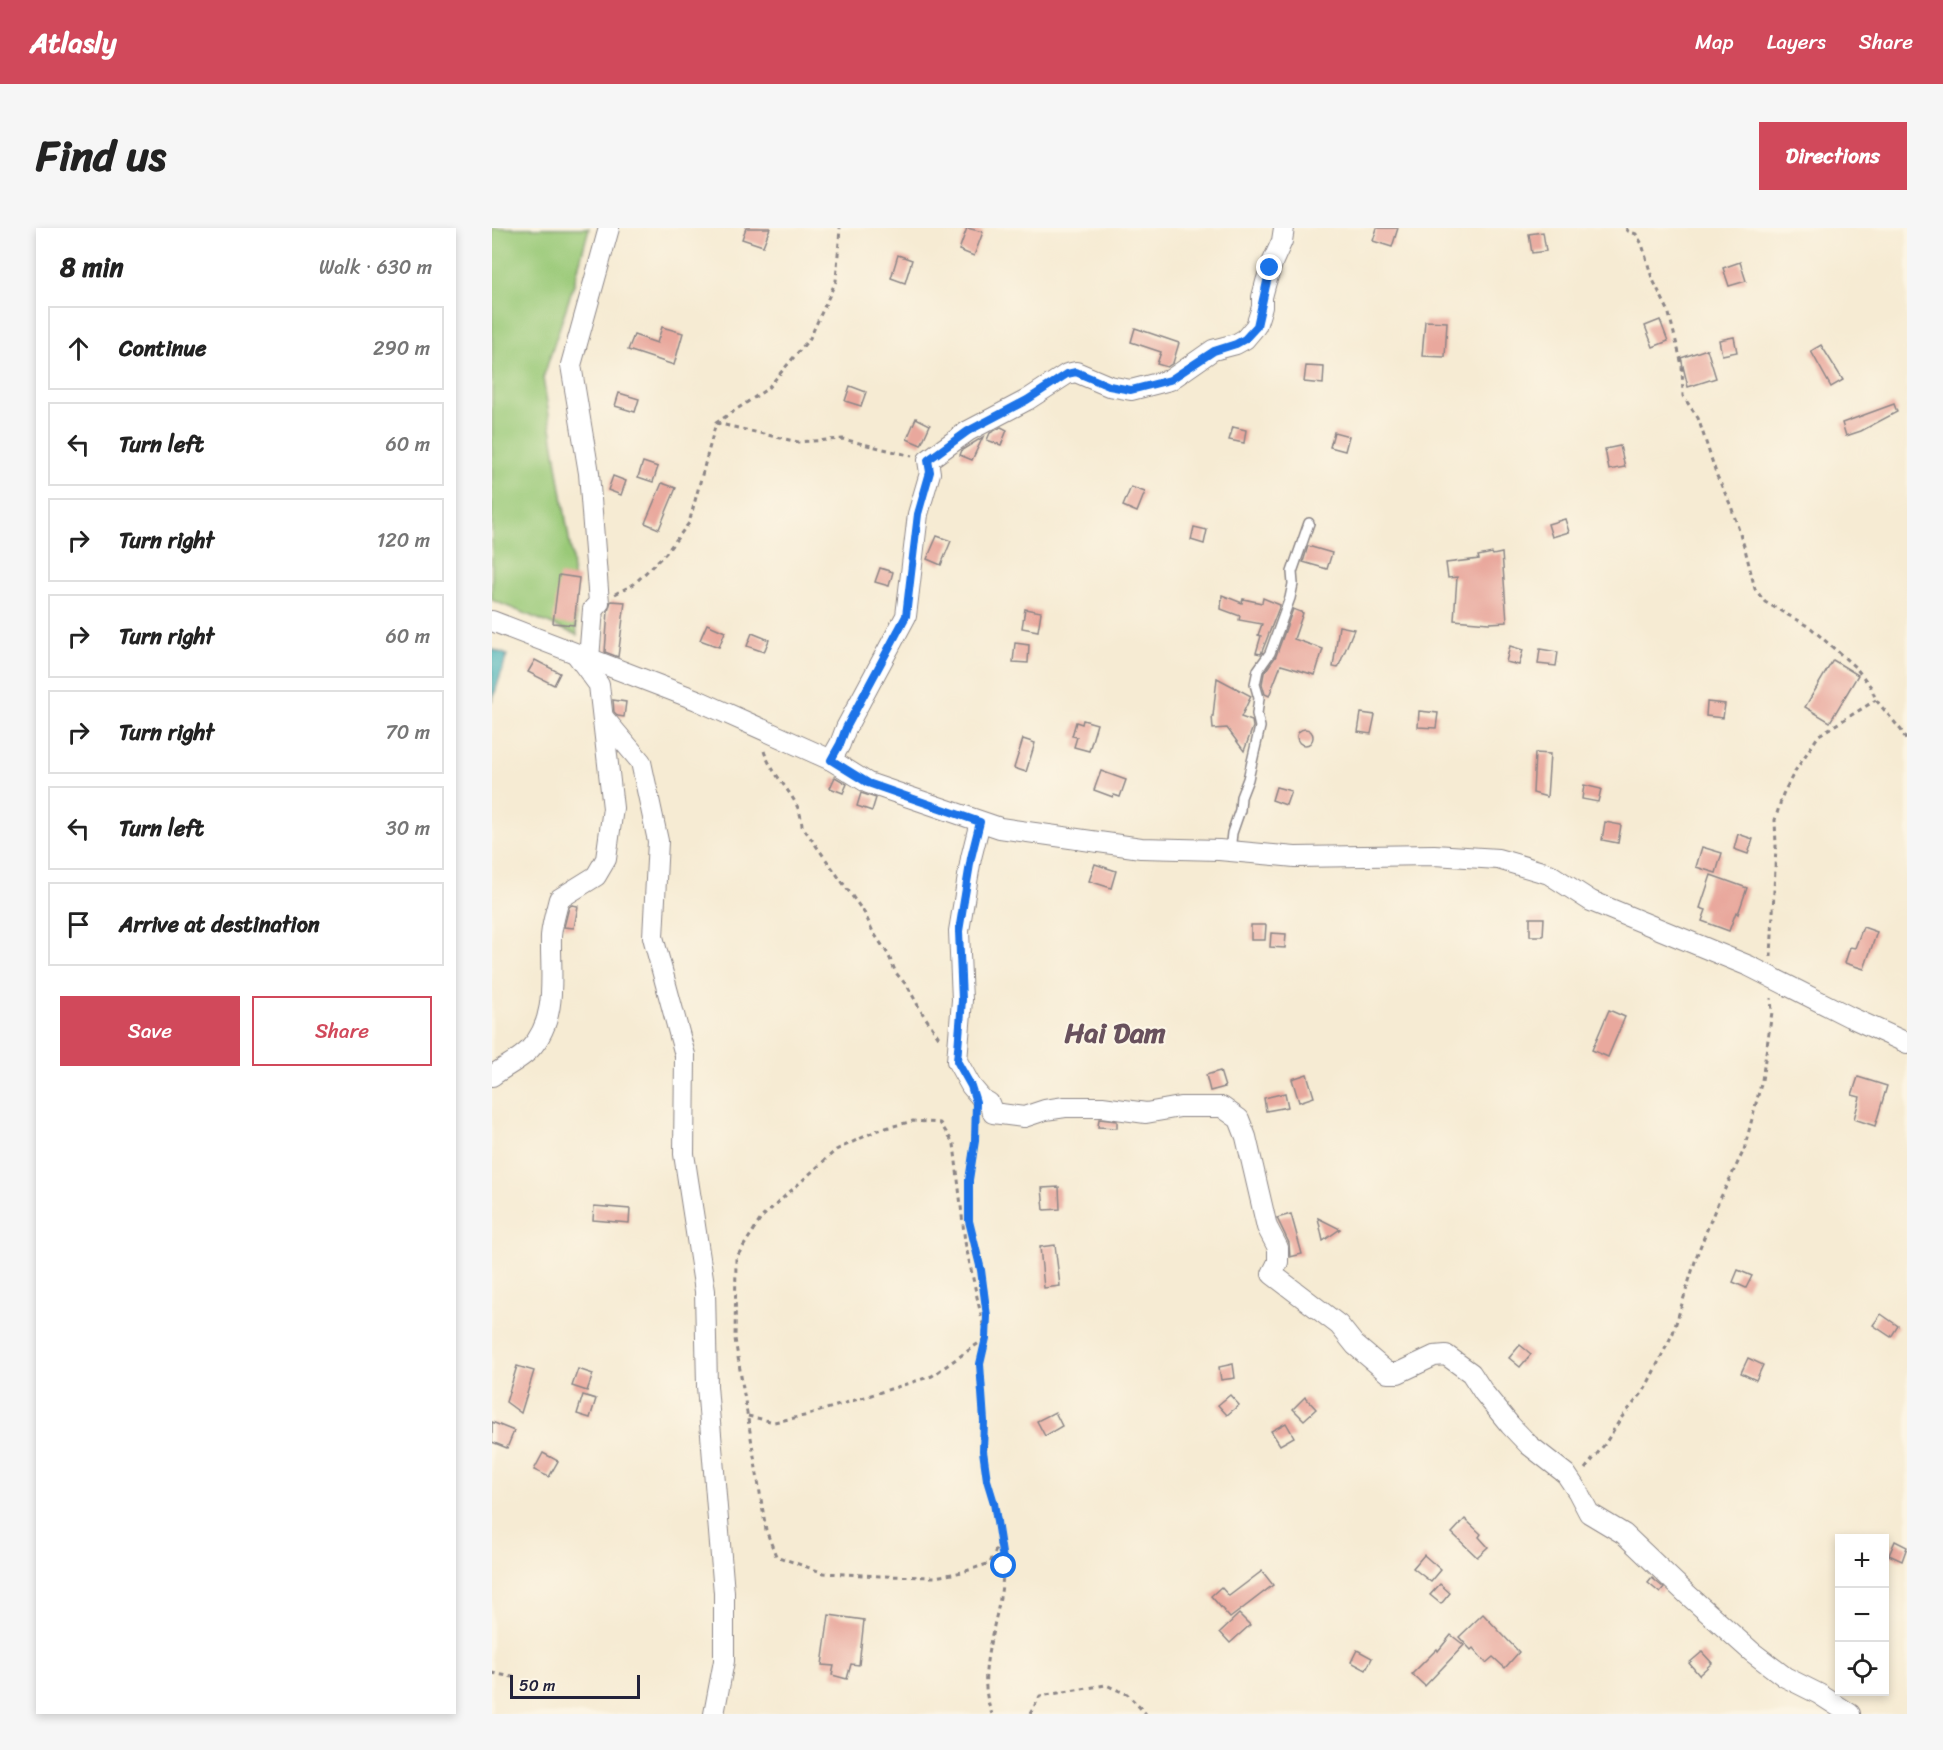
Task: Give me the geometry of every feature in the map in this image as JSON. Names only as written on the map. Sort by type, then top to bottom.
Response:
[{"type":"street","points":[[492,1076],[531,1049],[542,1033],[549,1013],[552,989],[551,935],[559,900],[596,876],[606,859],[613,808],[599,685],[583,656],[593,609],[598,603],[589,473],[571,365],[609,228]]},
{"type":"street","points":[[831,760],[906,616],[918,514],[930,472],[928,460],[968,431],[1027,400],[1067,374],[1076,372],[1109,386],[1131,390],[1170,380],[1214,351],[1245,339],[1257,326],[1266,282],[1282,241],[1284,228]]},
{"type":"street","points":[[492,621],[697,700],[831,760],[868,783],[1000,828],[1141,848],[1230,851],[1295,857],[1434,855],[1498,859],[1549,874],[1591,901],[1749,966],[1907,1043]]},
{"type":"street","points":[[603,717],[641,762],[658,841],[653,937],[685,1055],[684,1154],[705,1291],[707,1386],[724,1593],[724,1661],[714,1714]]},
{"type":"street","points":[[980,822],[971,858],[959,931],[962,1000],[957,1061],[971,1086],[982,1099],[989,1103],[993,1113],[1024,1117],[1045,1110],[1065,1107],[1102,1107],[1146,1113],[1180,1107],[1222,1107],[1239,1119],[1246,1137],[1267,1227],[1278,1248],[1278,1262],[1272,1274],[1338,1325],[1355,1344],[1388,1373],[1398,1373],[1434,1356],[1446,1355],[1471,1373],[1510,1425],[1566,1474],[1589,1512],[1624,1534],[1752,1652],[1785,1677],[1850,1714]]},
{"type":"lane","points":[[1230,851],[1232,833],[1240,810],[1241,797],[1248,779],[1260,727],[1257,714],[1259,698],[1255,684],[1258,670],[1270,653],[1290,598],[1293,584],[1292,572],[1309,523]]},
{"type":"path","points":[[598,603],[634,584],[666,553],[689,523],[716,423],[767,389],[810,338],[836,281],[840,228]]},
{"type":"path","points":[[1626,228],[1636,234],[1642,244],[1652,278],[1668,310],[1682,365],[1683,396],[1698,418],[1717,476],[1731,506],[1755,590],[1765,602],[1810,628],[1856,668],[1871,687],[1876,700],[1901,730],[1907,742]]},
{"type":"path","points":[[716,423],[798,442],[843,439],[928,460]]},
{"type":"path","points":[[1749,966],[1771,960],[1775,820],[1783,794],[1819,735],[1876,700]]},
{"type":"path","points":[[749,724],[772,768],[791,793],[802,817],[802,826],[865,914],[873,932],[884,945],[896,973],[908,987],[943,1045]]},
{"type":"path","points":[[1572,1483],[1605,1444],[1621,1418],[1644,1391],[1657,1367],[1673,1333],[1697,1255],[1716,1207],[1744,1150],[1759,1099],[1772,1012],[1768,975]]},
{"type":"path","points":[[971,1086],[976,1102],[975,1141],[969,1180],[969,1221],[984,1291],[986,1338],[980,1364],[984,1421],[983,1451],[1004,1566],[1003,1590],[987,1665],[987,1702],[992,1714]]},
{"type":"path","points":[[986,1338],[965,1242],[954,1144],[940,1123],[913,1121],[878,1130],[836,1150],[762,1217],[736,1258],[735,1339],[766,1530],[776,1556],[824,1573],[935,1577],[963,1572],[990,1563],[1000,1541]]},
{"type":"path","points":[[748,1416],[774,1422],[804,1416],[932,1376],[986,1338]]},
{"type":"path","points":[[492,1673],[518,1678]]},
{"type":"path","points":[[1030,1714],[1040,1696],[1106,1685],[1127,1694],[1146,1714]]},
{"type":"green space","points":[[492,228],[589,228],[574,284],[543,378],[572,557],[577,635],[492,600]]},
{"type":"water","points":[[492,649],[507,655],[492,702]]},
{"type":"building","points":[[746,228],[770,228],[763,246],[742,239]]},
{"type":"building","points":[[967,228],[983,232],[974,256],[959,250]]},
{"type":"building","points":[[1377,228],[1398,228],[1392,247],[1373,241]]},
{"type":"building","points":[[1543,232],[1546,251],[1532,253],[1529,234]]},
{"type":"building","points":[[898,255],[912,260],[905,283],[891,278]]},
{"type":"building","points":[[1740,262],[1746,281],[1729,286],[1723,268]]},
{"type":"building","points":[[1660,320],[1668,341],[1653,347],[1645,326]]},
{"type":"building","points":[[1425,321],[1447,322],[1445,357],[1422,356]]},
{"type":"building","points":[[662,327],[683,333],[674,365],[628,350],[634,335],[657,343]]},
{"type":"building","points":[[1135,328],[1179,343],[1173,363],[1167,367],[1157,364],[1161,352],[1131,342]]},
{"type":"building","points":[[1734,337],[1737,352],[1722,355],[1719,340]]},
{"type":"building","points":[[1821,345],[1843,380],[1831,387],[1811,351]]},
{"type":"building","points":[[1707,349],[1716,378],[1688,387],[1681,358]]},
{"type":"building","points":[[1306,366],[1324,367],[1323,384],[1304,382]]},
{"type":"building","points":[[850,386],[866,392],[861,406],[845,401]]},
{"type":"building","points":[[619,393],[639,399],[635,412],[615,406]]},
{"type":"building","points":[[1894,404],[1897,412],[1861,431],[1846,436],[1842,423]]},
{"type":"building","points":[[916,418],[930,425],[921,445],[907,439]]},
{"type":"building","points":[[1001,427],[1007,430],[1001,445],[987,440],[990,433]]},
{"type":"building","points":[[1233,427],[1246,430],[1244,443],[1229,440]]},
{"type":"building","points":[[1334,432],[1349,436],[1345,451],[1330,447]]},
{"type":"building","points":[[983,437],[972,460],[960,455],[962,450]]},
{"type":"building","points":[[1620,446],[1625,467],[1609,470],[1605,449]]},
{"type":"building","points":[[643,462],[658,467],[653,482],[638,477]]},
{"type":"building","points":[[613,476],[626,481],[621,495],[608,490]]},
{"type":"building","points":[[662,483],[676,488],[659,529],[645,523]]},
{"type":"building","points":[[1131,487],[1145,492],[1137,512],[1123,506]]},
{"type":"building","points":[[1565,519],[1569,532],[1552,537],[1548,524]]},
{"type":"building","points":[[1194,527],[1207,530],[1204,544],[1191,540]]},
{"type":"building","points":[[937,536],[951,541],[941,565],[927,559]]},
{"type":"building","points":[[1308,546],[1332,553],[1327,569],[1303,562]]},
{"type":"building","points":[[1492,553],[1493,555],[1502,553],[1507,622],[1454,620],[1457,577],[1448,578],[1446,563],[1479,559],[1478,556]]},
{"type":"building","points":[[880,568],[893,572],[889,586],[875,582]]},
{"type":"building","points":[[559,575],[579,578],[574,625],[553,623]]},
{"type":"building","points":[[1222,595],[1242,603],[1243,599],[1262,603],[1263,598],[1280,605],[1261,654],[1256,653],[1262,624],[1239,620],[1240,616],[1221,609]]},
{"type":"building","points":[[611,601],[625,602],[618,657],[605,652],[608,611]]},
{"type":"building","points":[[1025,609],[1041,612],[1038,631],[1022,628]]},
{"type":"building","points":[[1293,609],[1303,613],[1294,639],[1323,649],[1315,675],[1281,665],[1269,696],[1265,694],[1262,684],[1264,673],[1276,656]]},
{"type":"building","points":[[707,624],[725,632],[719,647],[700,640]]},
{"type":"building","points":[[1339,626],[1354,629],[1338,668],[1333,667]]},
{"type":"building","points":[[752,633],[769,640],[764,652],[747,646]]},
{"type":"building","points":[[1015,643],[1029,645],[1028,663],[1013,662]]},
{"type":"building","points":[[1510,646],[1523,650],[1519,665],[1506,662]]},
{"type":"building","points":[[1540,649],[1558,652],[1556,666],[1538,664]]},
{"type":"building","points":[[535,660],[560,673],[554,685],[528,672]]},
{"type":"building","points":[[1833,660],[1858,675],[1830,722],[1805,707]]},
{"type":"building","points":[[1217,678],[1251,696],[1241,717],[1252,721],[1253,727],[1244,751],[1227,728],[1213,729],[1212,716]]},
{"type":"building","points":[[613,700],[626,702],[624,717],[614,712]]},
{"type":"building","points":[[1707,702],[1725,704],[1723,718],[1706,716]]},
{"type":"building","points":[[1419,711],[1438,713],[1436,728],[1418,727]]},
{"type":"building","points":[[1361,713],[1375,715],[1371,734],[1358,732]]},
{"type":"building","points":[[1083,720],[1097,724],[1089,751],[1074,747],[1077,737],[1072,736],[1076,722],[1082,724]]},
{"type":"building","points":[[1305,729],[1311,731],[1313,737],[1311,743],[1305,745],[1299,743],[1297,737],[1299,731]]},
{"type":"building","points":[[1023,739],[1035,743],[1026,772],[1014,768]]},
{"type":"building","points":[[1535,753],[1550,754],[1547,797],[1533,793]]},
{"type":"building","points":[[1101,771],[1126,780],[1120,797],[1114,795],[1113,797],[1094,790]]},
{"type":"building","points":[[835,777],[847,784],[843,793],[830,788]]},
{"type":"building","points":[[1584,785],[1601,789],[1598,802],[1582,799]]},
{"type":"building","points":[[1276,787],[1291,791],[1286,805],[1272,800]]},
{"type":"building","points":[[861,793],[876,798],[872,811],[857,806]]},
{"type":"building","points":[[1605,822],[1621,825],[1618,843],[1602,840]]},
{"type":"building","points":[[1738,834],[1753,839],[1748,854],[1734,849]]},
{"type":"building","points":[[1702,847],[1722,853],[1716,873],[1696,867]]},
{"type":"building","points":[[1095,864],[1116,871],[1111,888],[1089,881]]},
{"type":"building","points":[[1711,875],[1747,888],[1729,931],[1702,921],[1706,910],[1700,908]]},
{"type":"building","points":[[578,906],[574,928],[564,927],[569,907]]},
{"type":"building","points":[[1530,918],[1544,918],[1543,936],[1530,936]]},
{"type":"building","points":[[1251,925],[1266,925],[1265,940],[1251,940]]},
{"type":"building","points":[[1863,927],[1877,932],[1864,969],[1845,963],[1850,947],[1855,948]]},
{"type":"building","points":[[1271,933],[1286,934],[1285,948],[1270,947]]},
{"type":"building","points":[[1609,1010],[1625,1017],[1608,1057],[1592,1050]]},
{"type":"building","points":[[1220,1071],[1225,1087],[1210,1091],[1206,1075]]},
{"type":"building","points":[[1307,1074],[1314,1097],[1299,1102],[1292,1079]]},
{"type":"building","points":[[1858,1077],[1887,1086],[1875,1126],[1854,1119],[1860,1097],[1852,1095]]},
{"type":"building","points":[[1285,1093],[1288,1107],[1266,1111],[1264,1098]]},
{"type":"building","points":[[1099,1119],[1117,1121],[1117,1128],[1098,1127]]},
{"type":"building","points":[[1059,1187],[1060,1209],[1044,1210],[1042,1188]]},
{"type":"building","points":[[594,1206],[630,1209],[629,1223],[593,1220]]},
{"type":"building","points":[[1291,1214],[1302,1254],[1290,1257],[1289,1243],[1277,1218]]},
{"type":"building","points":[[1318,1218],[1340,1229],[1323,1241]]},
{"type":"building","points":[[1055,1245],[1060,1286],[1044,1288],[1040,1247]]},
{"type":"building","points":[[1738,1270],[1752,1276],[1746,1288],[1733,1282]]},
{"type":"building","points":[[1881,1314],[1898,1326],[1891,1337],[1873,1325]]},
{"type":"building","points":[[1520,1345],[1531,1354],[1520,1367],[1509,1358]]},
{"type":"building","points":[[1748,1358],[1763,1365],[1756,1380],[1741,1373]]},
{"type":"building","points":[[1233,1364],[1235,1378],[1221,1380],[1219,1367]]},
{"type":"building","points":[[517,1366],[534,1371],[521,1413],[506,1402]]},
{"type":"building","points":[[578,1369],[593,1374],[587,1391],[572,1386]]},
{"type":"building","points":[[583,1395],[596,1399],[590,1418],[577,1414]]},
{"type":"building","points":[[1230,1395],[1239,1405],[1227,1415],[1218,1405]]},
{"type":"building","points":[[1305,1397],[1316,1409],[1304,1420],[1293,1409]]},
{"type":"building","points":[[1055,1412],[1062,1426],[1045,1436],[1037,1421]]},
{"type":"building","points":[[492,1422],[514,1431],[507,1448],[492,1442]]},
{"type":"building","points":[[1286,1423],[1294,1437],[1280,1445],[1271,1431]]},
{"type":"building","points":[[543,1453],[558,1461],[549,1477],[534,1470]]},
{"type":"building","points":[[1465,1519],[1481,1534],[1479,1537],[1488,1547],[1477,1557],[1452,1533]]},
{"type":"building","points":[[1895,1541],[1907,1547],[1902,1561],[1889,1555]]},
{"type":"building","points":[[1424,1555],[1441,1570],[1431,1582],[1413,1568]]},
{"type":"building","points":[[1262,1571],[1273,1585],[1230,1618],[1211,1596],[1221,1587],[1229,1596]]},
{"type":"building","points":[[1652,1578],[1664,1588],[1660,1593],[1648,1583]]},
{"type":"building","points":[[1440,1584],[1450,1593],[1441,1604],[1430,1595]]},
{"type":"building","points":[[1239,1614],[1250,1625],[1230,1643],[1220,1632]]},
{"type":"building","points":[[1483,1614],[1519,1652],[1505,1668],[1493,1657],[1486,1663],[1459,1637]]},
{"type":"building","points":[[829,1615],[864,1620],[859,1665],[851,1664],[847,1679],[832,1675],[834,1666],[822,1665]]},
{"type":"building","points":[[1451,1635],[1464,1645],[1425,1686],[1412,1674],[1437,1649],[1438,1651]]},
{"type":"building","points":[[1357,1650],[1372,1658],[1366,1670],[1351,1662]]},
{"type":"building","points":[[1702,1652],[1712,1663],[1699,1675],[1689,1663]]},
{"type":"district","name":"Hai Dam","points":[[1115,1032]]},
{"type":"route","points":[[1004,1566],[983,1451],[984,1421],[980,1364],[981,1351],[986,1338],[987,1316],[981,1270],[969,1221],[969,1180],[975,1141],[976,1102],[971,1086],[957,1061],[962,1000],[959,931],[971,858],[980,822],[868,783],[831,760],[906,616],[918,514],[930,472],[928,460],[968,431],[1027,400],[1067,374],[1076,372],[1109,386],[1131,390],[1170,380],[1214,351],[1245,339],[1257,326],[1270,268]]}]
